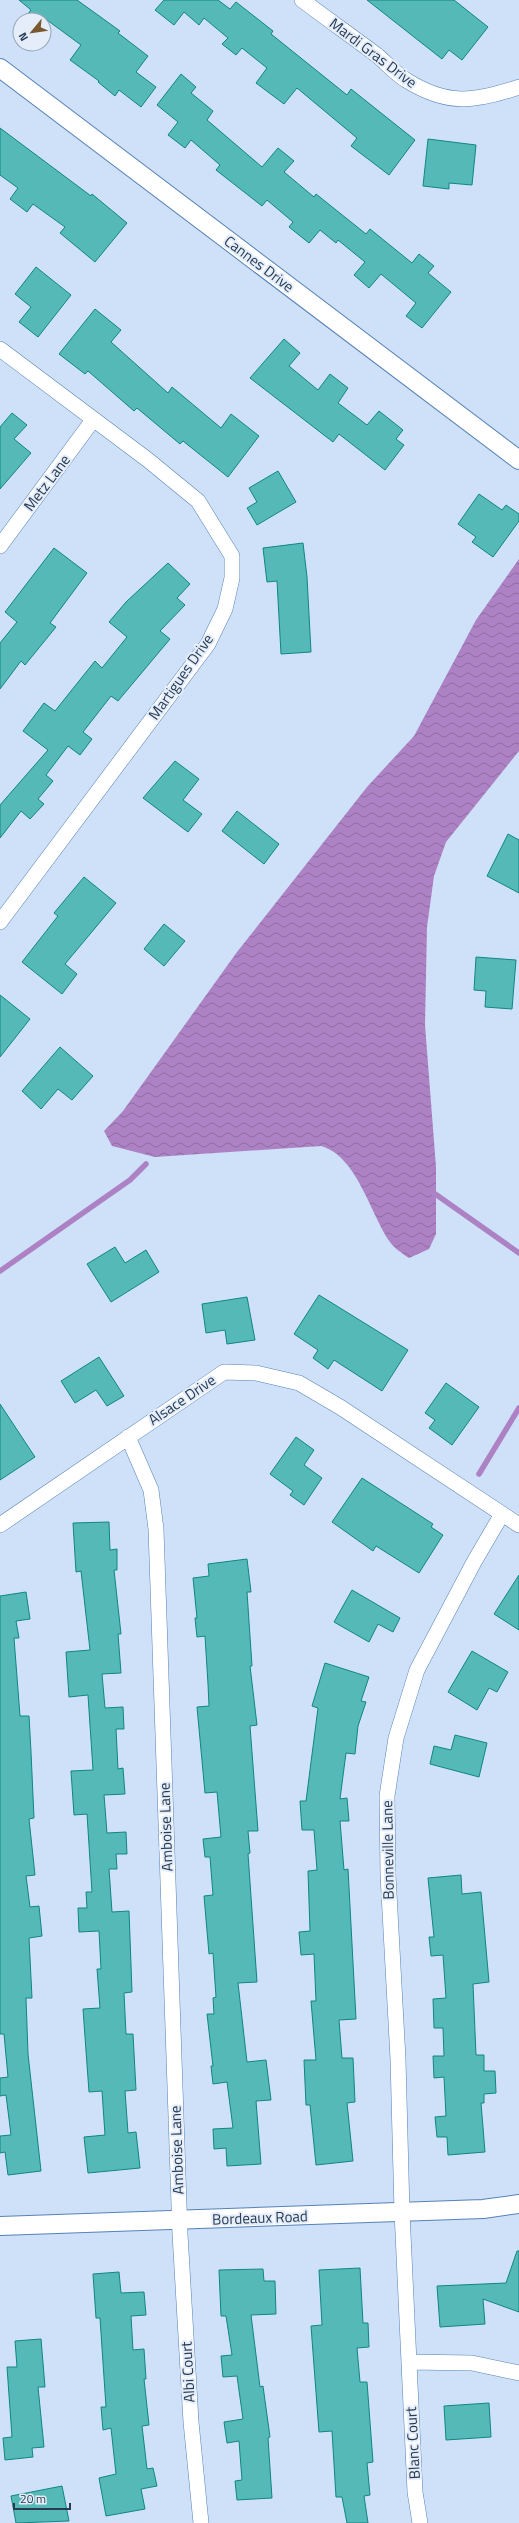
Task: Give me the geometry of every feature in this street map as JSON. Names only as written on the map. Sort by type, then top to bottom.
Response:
[{"type":"street","name":"Mardi Gras Drive","points":[[302,0],[378,57],[405,80],[431,94],[463,100],[487,98],[519,87]]},
{"type":"street","name":"Cannes Drive","points":[[0,68],[519,460]]},
{"type":"street","name":"Martigues Drive","points":[[0,349],[148,460],[198,501],[232,554],[232,578],[225,609],[208,644],[0,922]]},
{"type":"street","name":"Metz Lane","points":[[0,546],[93,420]]},
{"type":"street","name":"Alsace Drive","points":[[0,1525],[224,1372],[256,1374],[299,1383],[340,1408],[519,1525]]},
{"type":"street","name":"Amboise Lane","points":[[128,1437],[151,1490],[156,1529],[179,2221]]},
{"type":"street","name":"Bonneville Lane","points":[[402,2212],[398,2059],[388,1875],[387,1796],[396,1738],[417,1670],[474,1562],[502,1514]]},
{"type":"street","name":"Bordeaux Road","points":[[0,2226],[179,2221],[483,2209],[519,2204]]},
{"type":"street","name":"Blanc Court","points":[[402,2212],[415,2492],[420,2523]]},
{"type":"street","name":"Albi Court","points":[[179,2221],[191,2422],[201,2523]]},
{"type":"street","points":[[409,2362],[472,2363],[519,2373]]},
{"type":"water","points":[[519,559],[519,751],[446,842],[434,876],[427,927],[425,1025],[436,1167],[436,1234],[429,1249],[409,1258],[399,1251],[390,1242],[362,1187],[353,1173],[344,1161],[333,1152],[321,1146],[155,1157],[112,1146],[104,1131],[123,1111],[237,952],[367,787],[414,736],[476,620]]},
{"type":"building","points":[[19,0],[77,0],[120,31],[118,33],[148,56],[136,72],[156,87],[141,107],[119,90],[115,96],[98,82],[99,81],[70,60],[81,45],[52,24],[52,12],[29,12],[31,10]]},
{"type":"building","points":[[164,0],[218,0],[230,9],[236,2],[273,31],[271,34],[347,95],[351,89],[415,140],[389,175],[351,146],[357,138],[297,88],[284,104],[256,83],[267,68],[242,48],[236,55],[222,44],[228,38],[204,18],[199,25],[184,12],[174,25],[155,10]]},
{"type":"building","points":[[367,0],[454,0],[488,27],[462,60],[449,50],[442,59]]},
{"type":"building","points":[[181,74],[196,87],[191,93],[213,111],[207,120],[262,167],[278,148],[294,161],[284,172],[314,197],[316,194],[366,234],[370,229],[412,263],[419,254],[434,266],[428,273],[451,292],[422,328],[406,316],[416,303],[381,274],[369,288],[354,275],[365,262],[338,240],[336,243],[320,230],[309,243],[289,227],[293,222],[267,200],[262,206],[216,170],[220,165],[191,140],[185,148],[168,135],[178,122],[157,105]]},
{"type":"building","points":[[0,128],[91,196],[92,194],[127,223],[95,262],[60,233],[65,227],[33,204],[27,212],[10,199],[18,188],[0,175]]},
{"type":"building","points":[[428,139],[476,145],[472,185],[449,183],[449,189],[423,186]]},
{"type":"building","points":[[36,267],[71,295],[38,337],[19,322],[31,307],[15,294]]},
{"type":"building","points":[[95,309],[121,330],[111,342],[168,393],[172,387],[221,428],[231,414],[259,436],[228,477],[183,441],[180,444],[137,408],[134,411],[88,371],[85,374],[59,354]]},
{"type":"building","points":[[284,339],[300,353],[289,366],[318,390],[330,374],[348,388],[338,403],[367,425],[379,411],[403,430],[396,439],[404,445],[385,470],[339,434],[333,442],[250,378]]},
{"type":"building","points":[[12,413],[27,425],[14,439],[31,453],[0,489],[0,427]]},
{"type":"building","points":[[278,471],[296,502],[257,525],[247,508],[257,502],[249,488]]},
{"type":"building","points":[[479,494],[502,510],[506,505],[519,514],[519,521],[493,557],[472,542],[476,537],[458,524]]},
{"type":"building","points":[[303,543],[307,577],[311,652],[281,654],[277,581],[267,582],[263,548]]},
{"type":"building","points":[[54,548],[87,573],[50,623],[56,627],[25,665],[21,661],[0,689],[0,643],[17,622],[5,612]]},
{"type":"building","points":[[168,563],[190,584],[177,598],[185,605],[160,631],[170,639],[118,701],[111,696],[83,732],[92,739],[80,755],[68,746],[46,775],[53,781],[38,799],[44,804],[30,819],[21,811],[0,838],[0,805],[48,750],[23,731],[44,703],[55,711],[95,661],[102,668],[127,637],[109,622],[126,602]]},
{"type":"building","points":[[175,761],[199,779],[183,800],[202,814],[188,832],[143,798]]},
{"type":"building","points":[[237,811],[279,844],[264,864],[222,831]]},
{"type":"building","points":[[508,834],[519,840],[519,893],[487,876]]},
{"type":"building","points":[[84,877],[116,903],[65,964],[77,974],[62,994],[22,962],[58,916],[54,913]]},
{"type":"building","points":[[164,924],[185,941],[164,966],[144,949]]},
{"type":"building","points":[[476,957],[516,960],[512,1009],[485,1007],[486,991],[474,990]]},
{"type":"building","points":[[0,995],[30,1019],[0,1057]]},
{"type":"building","points":[[60,1047],[93,1076],[72,1100],[58,1089],[41,1109],[22,1091]]},
{"type":"building","points":[[115,1247],[125,1263],[146,1250],[159,1272],[111,1302],[87,1264]]},
{"type":"building","points":[[319,1295],[408,1350],[382,1391],[334,1360],[328,1369],[313,1358],[318,1350],[294,1334]]},
{"type":"building","points":[[247,1297],[255,1340],[227,1344],[225,1330],[206,1333],[202,1304]]},
{"type":"building","points":[[99,1357],[124,1396],[107,1406],[96,1390],[75,1403],[61,1381]]},
{"type":"building","points":[[446,1383],[479,1407],[452,1445],[429,1428],[435,1420],[425,1413]]},
{"type":"building","points":[[0,1404],[35,1457],[0,1480]]},
{"type":"building","points":[[296,1437],[314,1450],[304,1465],[322,1478],[304,1505],[290,1495],[293,1491],[270,1474]]},
{"type":"building","points":[[362,1478],[433,1524],[431,1527],[443,1535],[419,1573],[376,1546],[373,1551],[332,1522]]},
{"type":"building","points":[[109,1522],[110,1550],[117,1549],[117,1570],[114,1570],[121,1634],[118,1634],[121,1673],[102,1674],[105,1708],[123,1707],[124,1729],[116,1729],[118,1769],[123,1768],[125,1794],[104,1795],[107,1833],[126,1832],[127,1854],[116,1854],[117,1869],[109,1869],[112,1912],[129,1911],[132,1992],[124,1993],[126,2034],[133,2034],[136,2090],[125,2091],[128,2133],[136,2132],[140,2168],[88,2173],[84,2137],[105,2135],[102,2091],[89,2092],[83,2009],[100,2008],[97,1969],[101,1969],[99,1931],[79,1932],[78,1908],[87,1908],[86,1892],[92,1892],[87,1814],[74,1815],[71,1771],[93,1770],[88,1695],[69,1697],[66,1652],[90,1650],[81,1571],[76,1572],[73,1523]]},
{"type":"building","points":[[247,1559],[251,1592],[247,1592],[252,1666],[250,1666],[257,1725],[250,1726],[258,1831],[248,1831],[250,1853],[248,1854],[257,1982],[238,1983],[247,2062],[266,2060],[271,2100],[256,2101],[261,2164],[227,2166],[226,2148],[214,2149],[213,2129],[233,2128],[227,2082],[213,2084],[211,2066],[213,2066],[207,2014],[214,2014],[213,1998],[216,1997],[213,1953],[209,1954],[204,1896],[213,1895],[210,1857],[205,1857],[203,1839],[221,1837],[217,1792],[205,1793],[197,1707],[209,1706],[208,1684],[205,1636],[197,1637],[195,1618],[197,1618],[193,1578],[209,1576],[208,1564]]},
{"type":"building","points":[[519,1575],[519,1630],[494,1614]]},
{"type":"building","points":[[352,1590],[400,1618],[393,1632],[378,1624],[369,1642],[334,1622]]},
{"type":"building","points":[[26,1592],[30,1619],[16,1621],[19,1638],[14,1638],[20,1716],[29,1716],[31,1752],[34,1818],[29,1819],[35,1875],[26,1876],[30,1907],[39,1906],[42,1936],[29,1938],[32,1998],[26,1998],[28,2054],[41,2171],[8,2175],[5,2152],[0,2153],[0,2136],[11,2135],[6,2095],[0,2096],[0,2078],[8,2077],[4,2034],[0,2034],[0,1596]]},
{"type":"building","points":[[472,1651],[508,1672],[497,1692],[489,1688],[477,1710],[448,1692]]},
{"type":"building","points":[[325,1663],[369,1677],[361,1701],[366,1702],[358,1726],[355,1754],[346,1753],[340,1799],[347,1798],[349,1821],[340,1821],[344,1870],[348,1869],[356,2019],[339,2020],[342,2058],[353,2058],[355,2102],[347,2103],[353,2161],[316,2165],[310,2105],[306,2105],[304,2060],[316,2060],[311,2001],[316,2001],[314,1954],[301,1955],[299,1932],[310,1931],[308,1871],[317,1870],[314,1830],[302,1830],[300,1801],[306,1801],[318,1708],[312,1706]]},
{"type":"building","points":[[455,1735],[487,1743],[479,1777],[430,1764],[434,1746],[451,1750]]},
{"type":"building","points":[[461,1875],[462,1894],[481,1892],[489,1982],[473,1984],[476,2055],[484,2055],[484,2071],[495,2071],[496,2093],[484,2094],[484,2103],[481,2103],[485,2152],[448,2155],[447,2137],[437,2137],[435,2117],[446,2116],[444,2077],[434,2078],[433,2056],[444,2056],[443,2028],[434,2028],[433,1999],[446,1998],[443,1955],[431,1956],[429,1937],[434,1937],[428,1878]]},
{"type":"building","points":[[517,2251],[519,2251],[519,2312],[483,2299],[485,2324],[440,2327],[437,2286],[506,2283]]},
{"type":"building","points":[[360,2268],[363,2323],[368,2323],[369,2347],[357,2348],[360,2382],[367,2382],[373,2462],[367,2463],[370,2495],[364,2496],[368,2523],[347,2523],[342,2497],[336,2497],[332,2431],[319,2432],[311,2326],[322,2325],[319,2270]]},
{"type":"building","points":[[263,2269],[264,2281],[275,2281],[276,2314],[251,2315],[260,2387],[263,2386],[270,2437],[268,2438],[272,2498],[237,2500],[235,2481],[242,2480],[239,2441],[227,2443],[224,2422],[243,2419],[237,2376],[223,2377],[221,2356],[232,2355],[226,2316],[221,2316],[219,2270]]},
{"type":"building","points":[[119,2272],[121,2293],[144,2292],[146,2315],[131,2316],[133,2350],[144,2349],[146,2379],[144,2379],[149,2425],[142,2426],[147,2469],[153,2468],[157,2486],[141,2489],[145,2509],[106,2516],[99,2478],[116,2474],[111,2428],[103,2430],[101,2407],[106,2407],[100,2318],[96,2318],[93,2274]]},
{"type":"building","points":[[41,2339],[45,2387],[38,2387],[44,2447],[32,2448],[33,2457],[5,2460],[3,2438],[12,2437],[7,2367],[17,2367],[15,2341]]},
{"type":"building","points":[[489,2403],[491,2437],[446,2440],[444,2406]]},
{"type":"building","points":[[62,2486],[69,2521],[16,2523],[11,2496]]},
{"type":"waterway","points":[[0,1271],[130,1180],[146,1164]]},
{"type":"waterway","points":[[431,1191],[519,1253]]},
{"type":"waterway","points":[[479,1474],[519,1408]]}]
